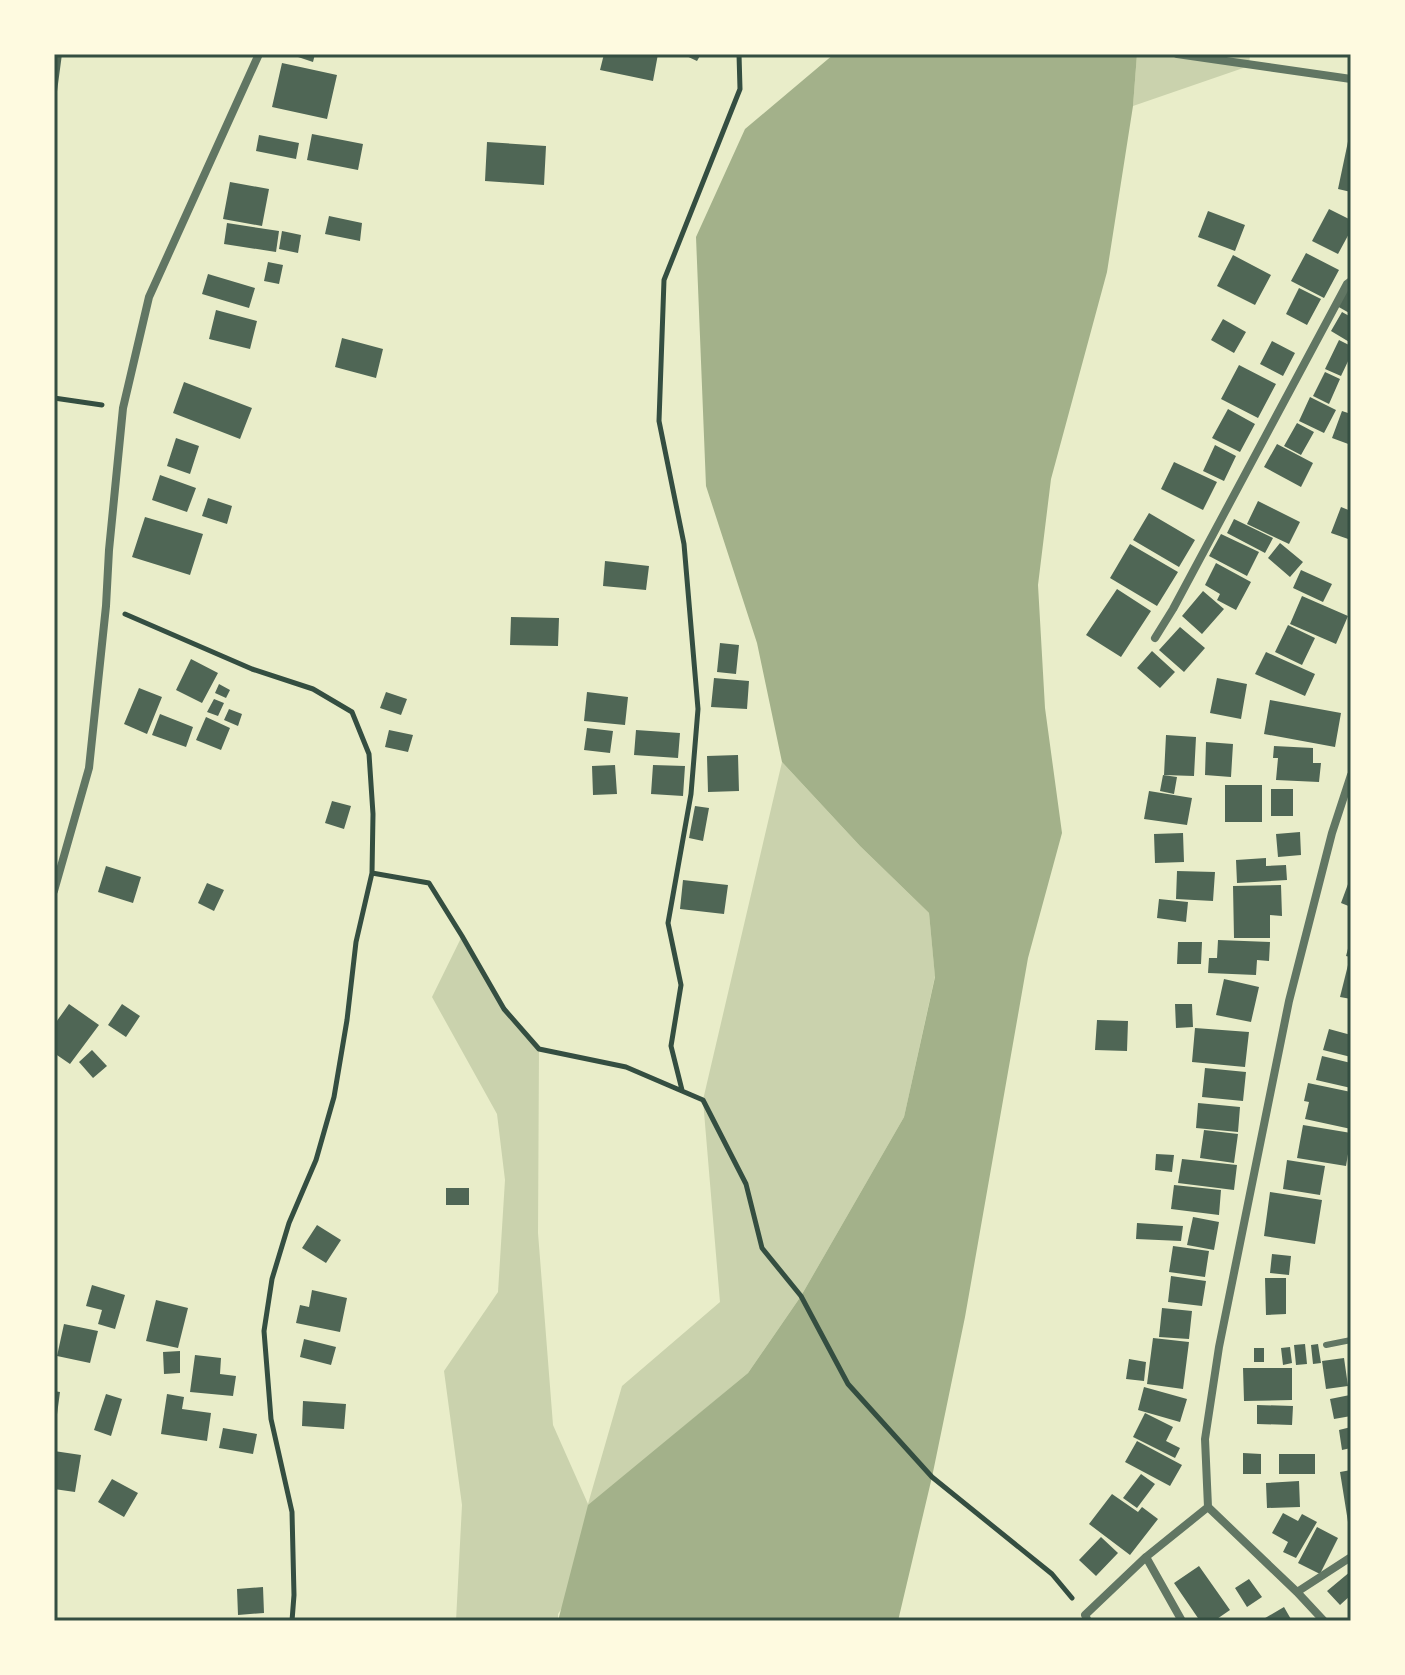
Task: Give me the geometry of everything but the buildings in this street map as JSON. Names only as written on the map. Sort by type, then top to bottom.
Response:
[{"type":"street","points":[[54,891],[89,768],[123,408],[149,297],[259,54]]},
{"type":"street","points":[[1177,54],[1351,79]]},
{"type":"street","points":[[1155,638],[1351,281]]},
{"type":"street","points":[[1324,1621],[1208,1507],[1205,1439],[1219,1347],[1289,1001],[1332,833],[1351,775]]},
{"type":"street","points":[[1087,1618],[1146,1557],[1208,1507]]},
{"type":"street","points":[[1146,1557],[1182,1621]]},
{"type":"street","points":[[1297,1592],[1351,1557]]},
{"type":"lane","points":[[1326,1345],[1351,1340]]},
{"type":"path","points":[[683,1091],[671,1046],[681,985],[668,923],[691,794],[698,709],[684,544],[659,421],[664,280],[740,89],[739,54]]},
{"type":"path","points":[[54,398],[123,408]]},
{"type":"path","points":[[106,606],[252,669],[313,689],[352,712],[369,754],[373,814],[372,873],[356,942],[334,1097],[316,1160],[289,1223],[272,1279],[264,1331],[271,1419],[292,1512],[292,1621]]},
{"type":"path","points":[[372,873],[429,883],[504,1009],[539,1049],[626,1067],[703,1100],[746,1184],[762,1248],[801,1296],[848,1384],[932,1477],[1052,1574],[1087,1618]]},
{"type":"shaded area","points":[[834,54],[1137,54],[1133,106],[1107,272],[1051,479],[1038,585],[1045,708],[1062,833],[1028,958],[965,1317],[898,1621],[558,1621],[588,1505],[748,1373],[801,1296],[904,1117],[935,977],[929,913],[860,846],[782,762],[757,643],[706,486],[696,237],[745,129]]},
{"type":"shaded area","points":[[1137,54],[1250,54],[1249,66],[1133,106]]},
{"type":"shaded area","points":[[782,762],[860,846],[929,913],[935,976],[904,1117],[801,1296],[748,1373],[676,1433],[558,1614],[558,1621],[456,1621],[462,1505],[444,1371],[498,1292],[505,1180],[497,1114],[432,997],[462,936],[504,1009],[539,1049],[538,1233],[553,1425],[588,1504],[622,1386],[720,1302],[703,1100]]}]
